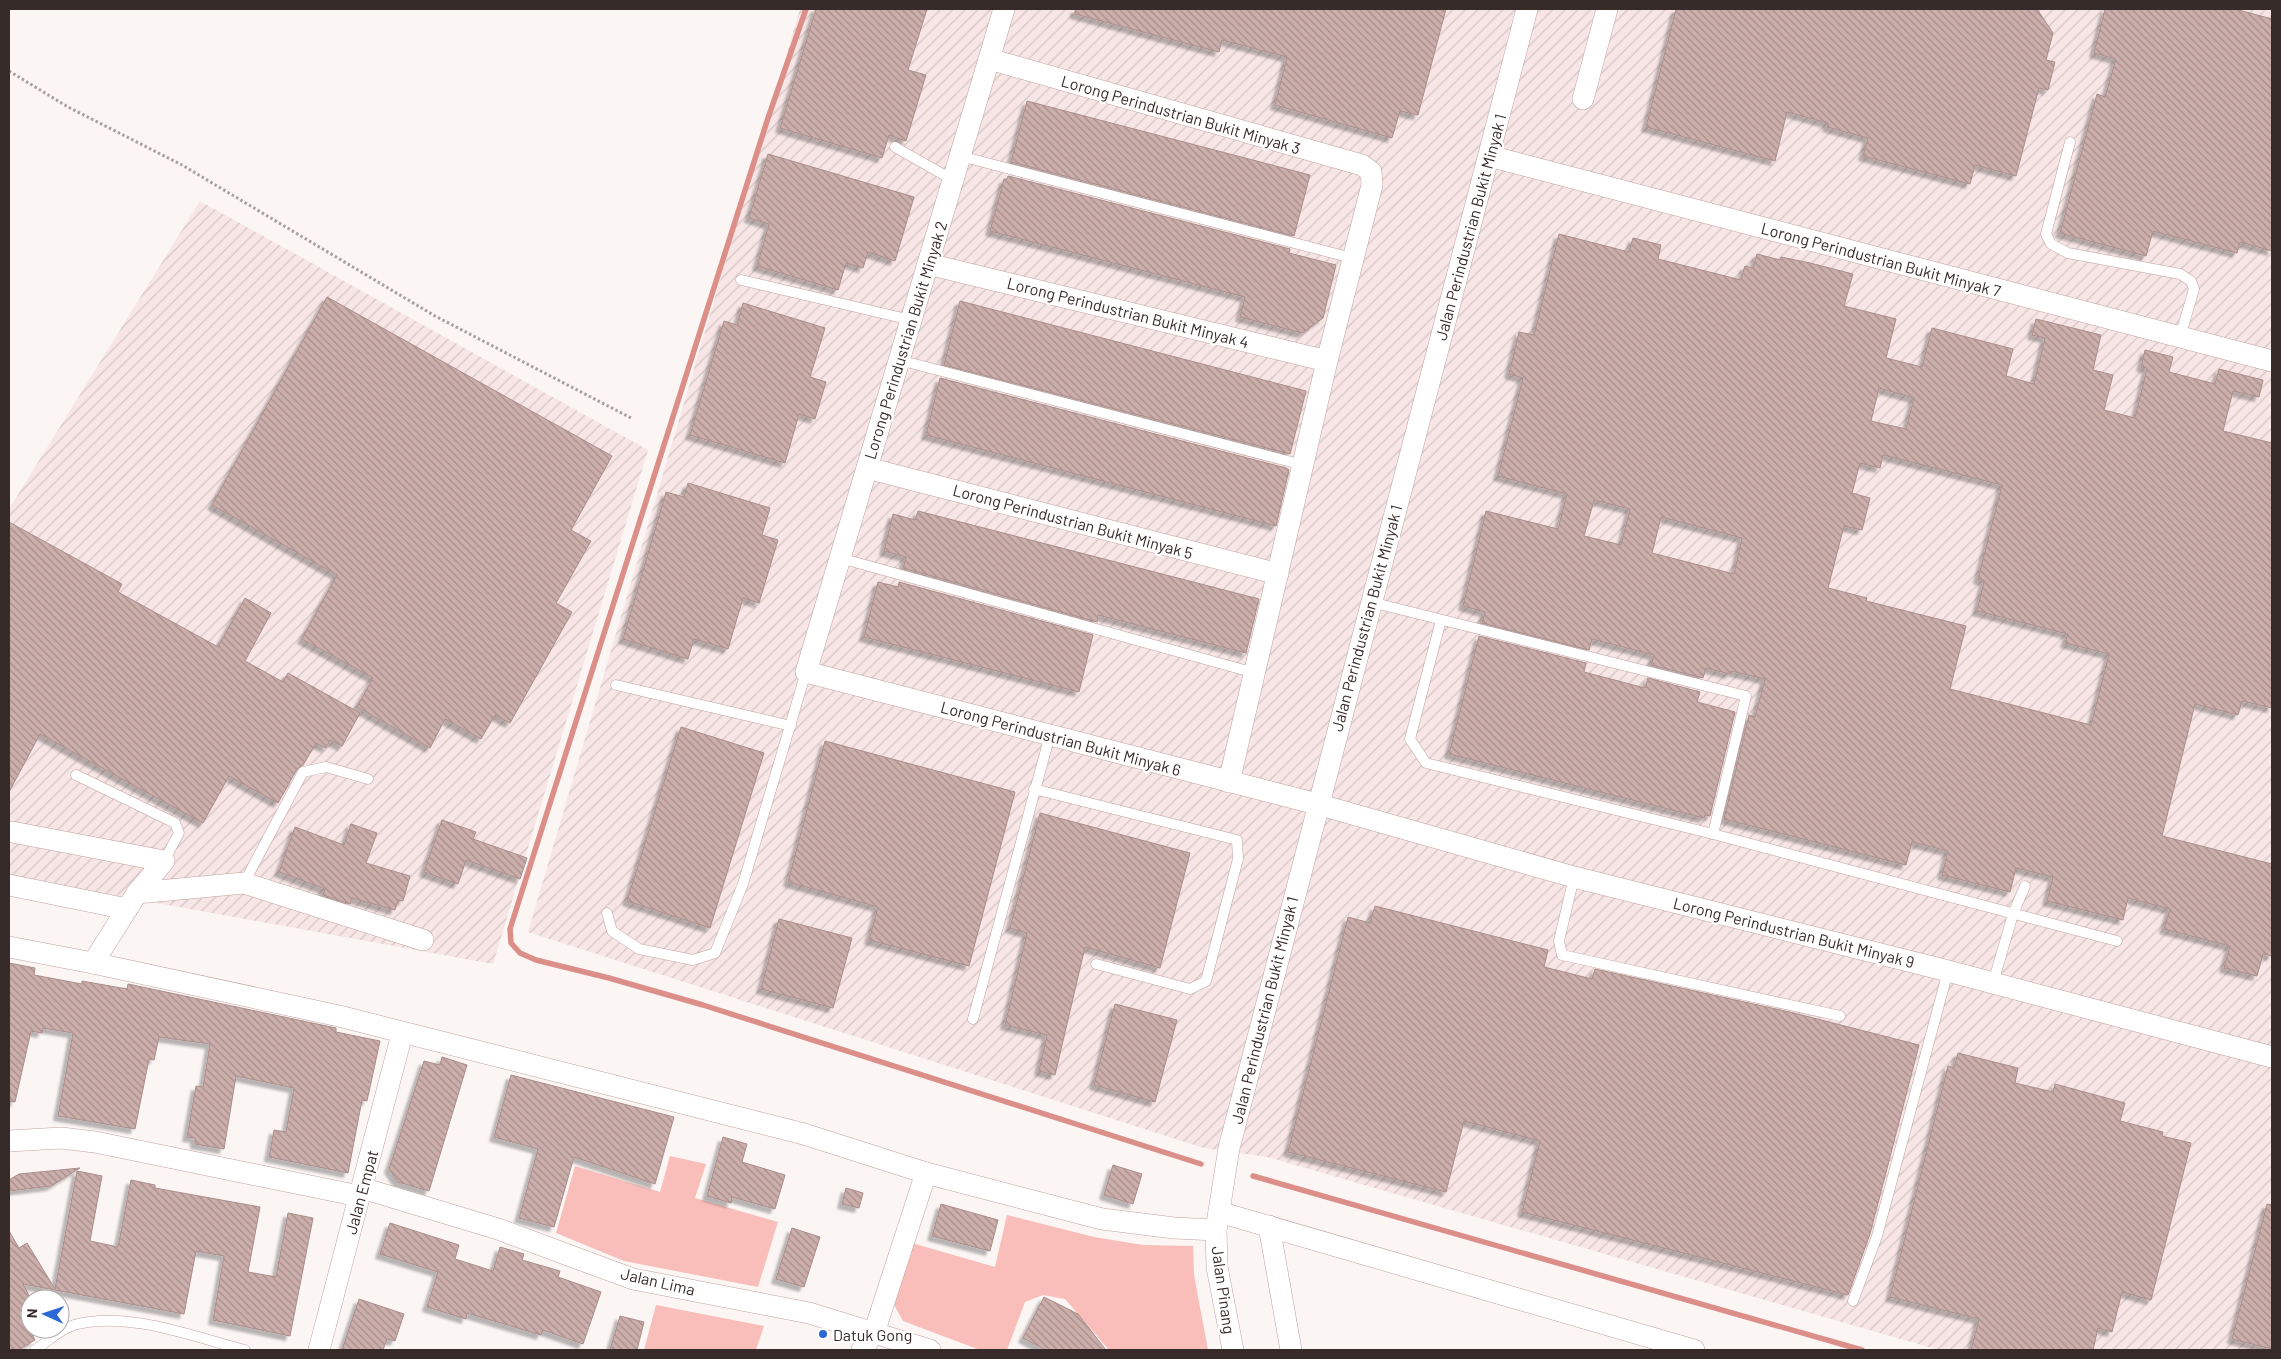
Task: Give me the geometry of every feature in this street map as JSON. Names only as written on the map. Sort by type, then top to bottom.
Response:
[{"type":"street","name":"Lorong Perindustrian Bukit Minyak 2","points":[[806,672],[1004,9]]},
{"type":"street","name":"Jalan Perindustrian Bukit Minyak 1","points":[[1218,1221],[1229,1148],[1317,804],[1490,156],[1527,9]]},
{"type":"street","points":[[1583,99],[1607,9]]},
{"type":"street","name":"Lorong Perindustrian Bukit Minyak 3","points":[[989,59],[1362,165],[1371,172],[1372,185],[1352,258]]},
{"type":"street","name":"Lorong Perindustrian Bukit Minyak 7","points":[[1490,156],[2272,361]]},
{"type":"street","points":[[1230,782],[1352,258]]},
{"type":"street","name":"Lorong Perindustrian Bukit Minyak 4","points":[[928,264],[1327,361]]},
{"type":"street","name":"Lorong Perindustrian Bukit Minyak 5","points":[[867,468],[1278,574]]},
{"type":"street","name":"Lorong Perindustrian Bukit Minyak 6","points":[[806,672],[1317,804]]},
{"type":"street","name":"Lorong Perindustrian Bukit Minyak 9","points":[[1317,804],[1574,877],[1948,971],[2272,1057]]},
{"type":"street","points":[[12,832],[164,861],[132,901],[94,963]]},
{"type":"street","points":[[9,885],[132,901],[244,883],[423,940]]},
{"type":"street","points":[[9,947],[94,963],[339,1016],[402,1034],[804,1134],[926,1173],[1102,1218],[1174,1228],[1218,1221],[1269,1226],[1694,1350]]},
{"type":"street","name":"Jalan Empat","points":[[320,1350],[402,1034]]},
{"type":"street","name":"Jalan Lima","points":[[9,1141],[61,1138],[95,1142],[361,1192],[498,1229],[633,1279],[800,1311],[868,1342],[930,1350]]},
{"type":"street","points":[[868,1342],[926,1173]]},
{"type":"street","name":"Jalan Pinang","points":[[1218,1221],[1217,1267],[1232,1350]]},
{"type":"street","points":[[1269,1226],[1291,1350]]},
{"type":"lane","points":[[2070,142],[2046,234],[2051,244],[2068,253],[2180,274],[2190,281],[2194,289],[2180,337]]},
{"type":"lane","points":[[895,147],[953,180]]},
{"type":"lane","points":[[960,156],[1352,258]]},
{"type":"lane","points":[[741,280],[911,320]]},
{"type":"lane","points":[[899,360],[1303,465]]},
{"type":"lane","points":[[840,558],[1255,672]]},
{"type":"lane","points":[[1370,602],[1746,696],[1713,834]]},
{"type":"lane","points":[[1441,620],[1410,739],[1426,764],[1713,834],[2117,941]]},
{"type":"lane","points":[[607,913],[612,931],[639,949],[693,960],[715,953],[744,884],[806,672]]},
{"type":"lane","points":[[616,685],[791,726]]},
{"type":"lane","points":[[973,1019],[1050,735]]},
{"type":"lane","points":[[244,883],[303,772],[326,767],[368,779]]},
{"type":"lane","points":[[76,775],[175,823],[179,833],[164,861]]},
{"type":"lane","points":[[1034,789],[1237,840],[1238,859],[1206,981],[1190,989],[1096,964]]},
{"type":"lane","points":[[1574,877],[1559,941],[1562,955],[1840,1016]]},
{"type":"lane","points":[[1993,983],[2013,914],[2025,886]]},
{"type":"lane","points":[[1854,1301],[1877,1236],[1948,971]]},
{"type":"lane","points":[[35,1350],[73,1326],[98,1321],[140,1323],[232,1349],[244,1350]]},
{"type":"path","points":[[9,71],[68,107],[182,165],[435,316],[633,419]]},
{"type":"shaded area","points":[[800,9],[2272,9],[2272,1350],[1939,1350],[1267,1157],[1204,1148],[528,932]]},
{"type":"shaded area","points":[[200,201],[648,450],[493,964],[9,876],[9,509]]},
{"type":"shaded area","points":[[670,1156],[706,1164],[695,1198],[778,1222],[758,1287],[624,1261],[556,1233],[575,1166],[660,1192]]},
{"type":"shaded area","points":[[1007,1215],[1094,1237],[1143,1245],[1193,1246],[1194,1275],[1208,1350],[1109,1350],[1065,1299],[1043,1295],[1025,1302],[1007,1350],[980,1350],[903,1321],[893,1303],[912,1243],[995,1267]]},
{"type":"shaded area","points":[[656,1305],[764,1326],[756,1350],[644,1350]]},
{"type":"building","points":[[816,9],[927,9],[908,70],[926,75],[906,141],[889,135],[882,158],[780,128]]},
{"type":"building","points":[[1075,9],[1446,9],[1418,115],[1400,111],[1392,138],[1275,105],[1287,57],[1222,40],[1219,52],[1075,14]]},
{"type":"building","points":[[1676,9],[2037,9],[2053,33],[2046,60],[2055,62],[2048,90],[2039,88],[2016,176],[1975,165],[1970,184],[1863,156],[1868,138],[1827,127],[1828,123],[1787,112],[1775,161],[1646,127]]},
{"type":"building","points":[[2105,9],[2235,9],[2272,19],[2272,251],[2240,242],[2237,253],[2153,231],[2146,256],[2060,233],[2097,94],[2105,97],[2116,59],[2094,53]]},
{"type":"building","points":[[1027,101],[1310,175],[1294,236],[1011,162]]},
{"type":"building","points":[[768,154],[914,197],[895,261],[868,252],[863,268],[846,263],[838,290],[757,266],[769,224],[749,218]]},
{"type":"building","points":[[1008,176],[1290,249],[1289,253],[1336,265],[1323,318],[1302,333],[1240,317],[1245,297],[990,231],[1004,179],[1007,179]]},
{"type":"building","points":[[1559,234],[1629,252],[1633,238],[1661,245],[1658,259],[1741,280],[1745,266],[1753,268],[1757,254],[1780,260],[1781,257],[1810,263],[1853,274],[1844,306],[1896,319],[1886,358],[1922,367],[1932,328],[2013,349],[2006,376],[2034,384],[2045,338],[2032,335],[2036,319],[2101,335],[2093,370],[2113,375],[2104,410],[2135,418],[2147,368],[2141,367],[2145,350],[2173,357],[2169,372],[2215,384],[2219,369],[2263,380],[2259,397],[2233,391],[2223,431],[2272,443],[2272,708],[2242,701],[2238,715],[2195,704],[2162,836],[2272,864],[2272,956],[2263,954],[2257,976],[2224,968],[2230,946],[2164,929],[2170,909],[2128,898],[2123,920],[2047,901],[2053,877],[2016,868],[2010,892],[1942,875],[1948,851],[1912,842],[1906,865],[1724,819],[1749,715],[1755,717],[1765,679],[1731,671],[1730,674],[1706,668],[1703,678],[1651,665],[1654,655],[1592,639],[1589,650],[1482,623],[1485,612],[1463,606],[1486,511],[1558,529],[1567,494],[1498,476],[1523,378],[1509,374],[1519,332],[1534,335]],"holes":[[[1879,388],[1914,398],[1906,429],[1871,421]],[[1883,455],[2002,485],[1978,579],[1984,581],[1977,611],[2068,634],[2065,643],[2109,654],[2091,725],[1950,689],[1966,626],[1866,601],[1867,598],[1828,588],[1844,526],[1862,530],[1870,498],[1852,493],[1860,463],[1880,468]],[[1594,500],[1630,509],[1621,545],[1584,536]],[[1661,517],[1742,538],[1734,574],[1652,553]]]},
{"type":"building","points":[[327,297],[612,456],[571,530],[591,541],[556,603],[572,612],[510,723],[495,715],[481,739],[445,719],[430,748],[357,707],[373,678],[302,639],[337,575],[212,505]]},
{"type":"building","points":[[960,301],[1306,391],[1290,454],[944,365]]},
{"type":"building","points":[[743,303],[825,328],[810,377],[826,382],[815,419],[799,414],[785,463],[690,435],[724,321],[737,325]]},
{"type":"building","points":[[940,378],[1286,468],[1289,470],[1276,526],[926,435]]},
{"type":"building","points":[[688,483],[770,508],[762,535],[778,540],[759,603],[743,598],[728,649],[694,639],[688,659],[623,639],[666,492],[684,497]]},
{"type":"building","points":[[918,511],[1259,599],[1246,653],[1098,615],[1097,622],[903,568],[906,557],[884,551],[893,514],[915,520]]},
{"type":"building","points":[[9,522],[122,584],[118,592],[218,647],[245,598],[271,613],[245,661],[283,682],[288,673],[360,713],[342,746],[330,740],[326,748],[316,743],[303,765],[297,769],[278,803],[229,776],[203,823],[40,734],[9,792]]},
{"type":"building","points":[[878,582],[898,587],[899,582],[1093,635],[1079,692],[864,637]]},
{"type":"building","points":[[1479,636],[1586,663],[1584,672],[1645,688],[1648,678],[1700,692],[1697,702],[1735,712],[1710,816],[1705,815],[1704,818],[1449,754]]},
{"type":"building","points":[[681,727],[764,753],[710,928],[627,901]]},
{"type":"building","points":[[825,741],[1015,792],[969,966],[869,940],[878,907],[788,882]]},
{"type":"building","points":[[1040,813],[1190,853],[1160,968],[1085,947],[1055,1075],[1039,1071],[1047,1035],[1005,1025],[1027,933],[1010,928]]},
{"type":"building","points":[[442,820],[476,832],[473,839],[527,858],[520,879],[466,860],[458,884],[424,872]]},
{"type":"building","points":[[351,824],[377,833],[366,863],[410,876],[403,901],[398,900],[395,910],[352,898],[350,904],[323,895],[325,889],[279,872],[295,827],[344,845]]},
{"type":"building","points":[[1375,906],[1548,950],[1544,967],[1592,979],[1595,969],[1794,1013],[1919,1045],[1870,1234],[1848,1295],[1522,1212],[1540,1141],[1464,1121],[1446,1192],[1288,1152],[1348,917],[1370,923]]},
{"type":"building","points":[[779,919],[852,938],[833,1008],[761,989]]},
{"type":"building","points":[[9,963],[35,968],[34,975],[82,984],[82,981],[127,989],[128,984],[336,1028],[336,1032],[380,1041],[367,1101],[362,1100],[348,1173],[269,1157],[274,1130],[286,1132],[294,1088],[236,1076],[224,1149],[195,1144],[195,1138],[187,1137],[196,1086],[203,1087],[210,1044],[159,1037],[154,1060],[149,1059],[135,1129],[58,1116],[73,1033],[43,1028],[42,1033],[31,1031],[15,1102],[9,1101]]},
{"type":"building","points":[[1115,1004],[1177,1020],[1155,1102],[1094,1085]]},
{"type":"building","points":[[1958,1053],[2018,1068],[2015,1083],[2053,1092],[2055,1084],[2125,1103],[2120,1121],[2163,1132],[2162,1136],[2191,1143],[2151,1300],[2122,1292],[2112,1332],[2098,1328],[2093,1350],[1971,1350],[1979,1319],[1890,1297],[1948,1066],[1954,1068]]},
{"type":"building","points":[[442,1057],[467,1065],[429,1191],[398,1182],[389,1169],[424,1061],[440,1065]]},
{"type":"building","points":[[511,1075],[674,1117],[655,1184],[574,1157],[554,1227],[519,1218],[538,1149],[494,1137]]},
{"type":"building","points":[[723,1137],[747,1144],[742,1162],[785,1175],[775,1209],[732,1197],[731,1203],[707,1196]]},
{"type":"building","points":[[1113,1165],[1142,1174],[1133,1204],[1104,1195]]},
{"type":"building","points":[[80,1168],[51,1186],[9,1191],[9,1180],[19,1174]]},
{"type":"building","points":[[77,1171],[102,1176],[90,1241],[118,1247],[131,1180],[155,1185],[155,1188],[260,1207],[248,1272],[276,1277],[288,1213],[313,1218],[290,1336],[213,1320],[224,1256],[196,1251],[184,1314],[70,1293],[70,1289],[55,1289]]},
{"type":"building","points":[[846,1188],[863,1193],[859,1208],[842,1204]]},
{"type":"building","points":[[941,1204],[998,1220],[990,1251],[932,1236]]},
{"type":"building","points":[[2267,1204],[2272,1205],[2272,1349],[2232,1339]]},
{"type":"building","points":[[390,1223],[459,1245],[455,1259],[493,1271],[500,1247],[524,1254],[522,1260],[560,1271],[558,1277],[601,1292],[583,1344],[543,1330],[541,1335],[467,1313],[466,1319],[427,1307],[438,1272],[380,1254]]},
{"type":"building","points":[[792,1228],[820,1237],[804,1287],[776,1279]]},
{"type":"building","points":[[9,1231],[19,1248],[27,1243],[55,1289],[23,1284],[26,1289],[20,1289],[20,1339],[35,1340],[18,1350],[9,1350]]},
{"type":"building","points":[[1044,1297],[1078,1314],[1106,1350],[1046,1350],[1023,1338]]},
{"type":"building","points":[[359,1299],[404,1314],[395,1341],[387,1339],[383,1350],[342,1350]]},
{"type":"building","points":[[620,1316],[644,1322],[637,1350],[610,1350]]},
{"type":"waterway","points":[[806,9],[768,118],[510,929],[511,943],[520,953],[536,960],[609,978],[703,1005],[1201,1164]]},
{"type":"waterway","points":[[1253,1176],[1862,1350]]},
{"type":"place","name":"Datuk Gong","points":[[823,1334]]}]
